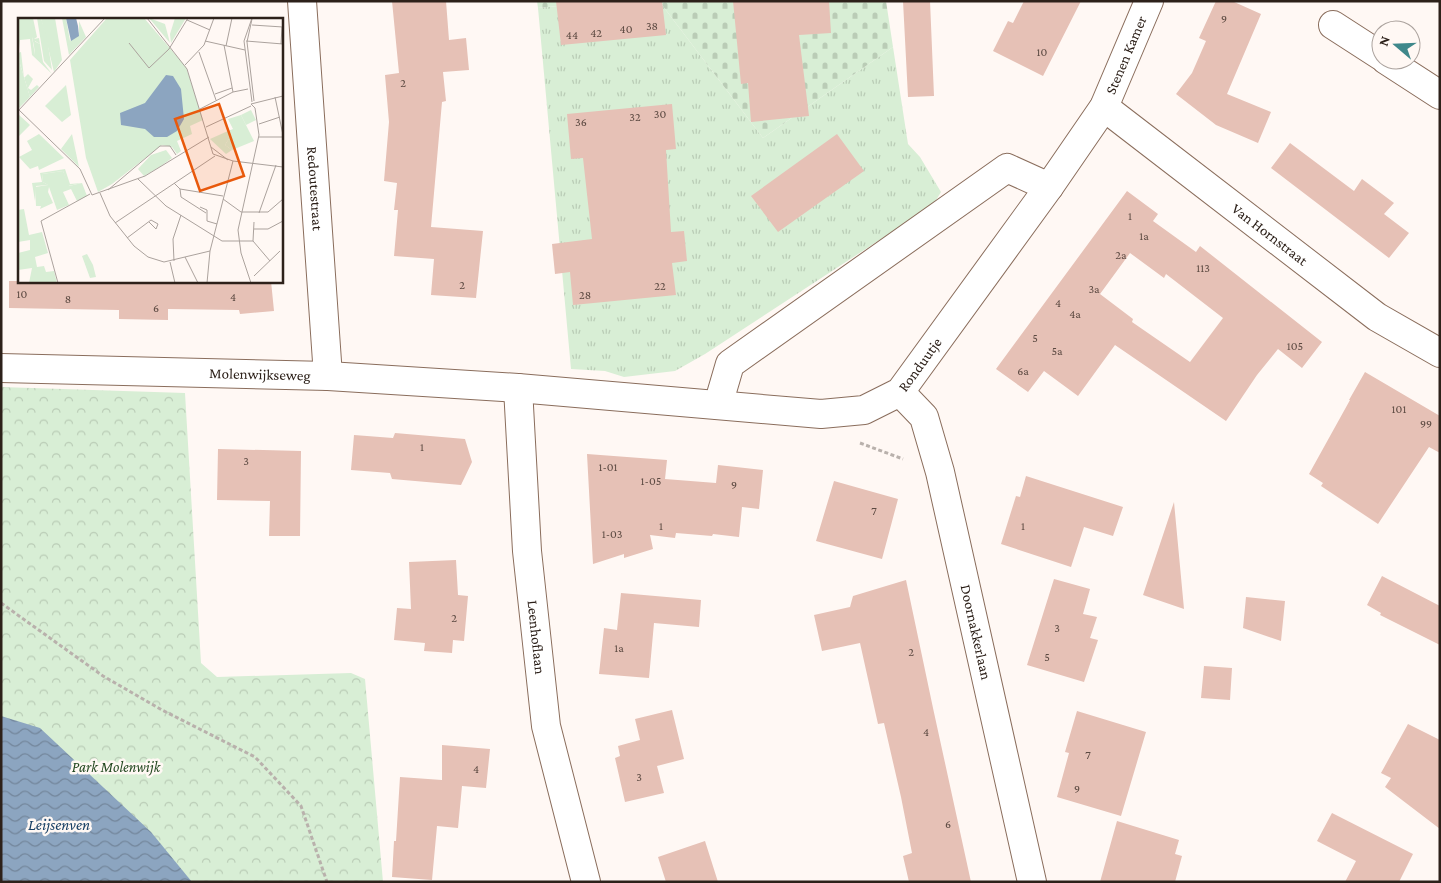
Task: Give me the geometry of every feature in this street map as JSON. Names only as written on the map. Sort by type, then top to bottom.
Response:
[{"type":"street","name":"Redoutestraat","points":[[302,1],[328,376]]},
{"type":"street","name":"Stenen Kamer","points":[[1104,107],[1149,1]]},
{"type":"street","points":[[1333,25],[1371,50]]},
{"type":"street","points":[[1401,70],[1440,95]]},
{"type":"street","name":"Ronduutje","points":[[518,388],[821,414],[864,410],[900,392],[1104,107]]},
{"type":"street","name":"Van Hornstraat","points":[[1104,107],[1377,317],[1440,353]]},
{"type":"street","points":[[718,405],[730,364],[1007,168],[1048,187]]},
{"type":"street","name":"Molenwijkseweg","points":[[1,368],[328,376],[518,388]]},
{"type":"street","name":"Leenhoflaan","points":[[518,388],[526,551],[546,726],[586,882]]},
{"type":"street","name":"Doornakkerlaan","points":[[900,392],[924,417],[940,472],[1032,882]]},
{"type":"path","points":[[857,442],[940,472]]},
{"type":"path","points":[[1,602],[103,676],[162,710],[254,757],[301,806],[327,882]]},
{"type":"green space","points":[[537,1],[606,1],[538,8]]},
{"type":"green space","points":[[606,1],[659,1],[763,138],[893,47],[908,144],[920,157],[941,192],[933,205],[705,354],[675,371],[624,377],[605,371],[571,369],[538,8]]},
{"type":"green space","points":[[659,1],[886,1],[893,47],[763,138]]},
{"type":"green space","name":"Park Molenwijk","points":[[1,387],[185,393],[201,663],[217,677],[351,673],[365,679],[383,882],[1,882]]},
{"type":"water","name":"Leijsenven","points":[[1,716],[40,728],[151,832],[192,882],[1,882]]},
{"type":"building","points":[[392,1],[446,1],[449,40],[466,38],[469,70],[443,72],[446,101],[442,102],[431,227],[483,231],[476,298],[431,295],[434,259],[394,256],[398,210],[394,210],[397,183],[384,181],[389,122],[385,75],[399,73]]},
{"type":"building","points":[[556,1],[662,1],[666,35],[561,45]]},
{"type":"building","points":[[733,1],[829,1],[831,33],[799,35],[809,116],[751,122],[748,83],[741,84]]},
{"type":"building","points":[[903,1],[930,1],[934,96],[908,97]]},
{"type":"building","points":[[1024,1],[1081,1],[1043,76],[993,51],[1008,21],[1013,23]]},
{"type":"building","points":[[1216,1],[1232,1],[1261,14],[1227,94],[1271,112],[1258,143],[1216,125],[1176,94],[1192,73],[1206,41],[1199,38]]},
{"type":"building","points":[[672,104],[676,149],[666,150],[671,232],[684,231],[687,261],[672,263],[676,295],[573,305],[570,272],[555,274],[552,244],[592,239],[583,158],[571,159],[567,114]]},
{"type":"building","points":[[837,134],[864,171],[778,232],[751,196]]},
{"type":"building","points":[[1290,143],[1354,191],[1362,179],[1394,203],[1384,214],[1409,233],[1389,258],[1271,168]]},
{"type":"building","points":[[1127,191],[1158,214],[1153,221],[1196,252],[1200,246],[1322,342],[1302,368],[1278,349],[1257,375],[1226,421],[1115,345],[1078,396],[1044,371],[1028,392],[996,369]],"holes":[[[1130,253],[1164,278],[1166,274],[1223,318],[1190,362],[1132,322],[1133,319],[1100,294]]]},
{"type":"building","points":[[9,281],[271,282],[274,311],[240,314],[239,310],[168,309],[168,320],[119,319],[119,310],[9,308]]},
{"type":"building","points":[[1365,372],[1440,416],[1440,453],[1429,447],[1378,524],[1321,486],[1323,483],[1309,474]]},
{"type":"building","points":[[395,433],[465,439],[472,462],[461,485],[392,479],[390,473],[351,470],[354,435],[393,438]]},
{"type":"building","points":[[218,449],[301,451],[300,536],[269,536],[270,501],[217,500]]},
{"type":"building","points":[[587,454],[667,460],[665,479],[716,483],[718,465],[763,470],[759,509],[742,507],[739,537],[676,533],[675,538],[650,535],[653,549],[624,558],[624,554],[593,564]]},
{"type":"building","points":[[1026,476],[1123,507],[1113,536],[1084,527],[1071,567],[1001,544],[1016,496],[1020,497]]},
{"type":"building","points":[[834,481],[898,499],[882,559],[816,541]]},
{"type":"building","points":[[1174,502],[1184,609],[1143,595]]},
{"type":"building","points":[[456,560],[458,595],[468,596],[464,641],[453,640],[452,653],[424,651],[425,643],[394,640],[397,608],[411,609],[409,562]]},
{"type":"building","points":[[1382,576],[1440,606],[1440,645],[1380,615],[1381,613],[1367,605]]},
{"type":"building","points":[[1054,579],[1090,589],[1083,614],[1097,617],[1090,638],[1098,640],[1084,682],[1027,665]]},
{"type":"building","points":[[906,580],[971,882],[909,882],[903,856],[912,853],[901,797],[884,723],[878,724],[860,643],[822,651],[814,615],[850,607],[853,596]]},
{"type":"building","points":[[621,593],[701,600],[699,627],[654,623],[649,678],[599,674],[604,628],[617,630]]},
{"type":"building","points":[[1246,597],[1285,601],[1281,641],[1243,628]]},
{"type":"building","points":[[1204,666],[1232,668],[1230,700],[1201,698]]},
{"type":"building","points":[[672,710],[684,759],[657,766],[664,793],[625,802],[615,758],[620,756],[618,746],[640,740],[635,719]]},
{"type":"building","points":[[1077,711],[1146,732],[1121,816],[1057,797],[1069,753],[1065,752]]},
{"type":"building","points":[[1408,724],[1440,740],[1440,829],[1385,787],[1391,778],[1381,773]]},
{"type":"building","points":[[442,745],[490,749],[486,788],[462,786],[458,828],[437,826],[432,880],[392,877],[400,777],[442,780]]},
{"type":"building","points":[[1332,813],[1413,854],[1399,882],[1345,882],[1356,861],[1317,841]]},
{"type":"building","points":[[1117,821],[1179,840],[1175,854],[1182,856],[1175,882],[1100,882]]},
{"type":"building","points":[[705,841],[718,882],[666,882],[658,857]]}]
